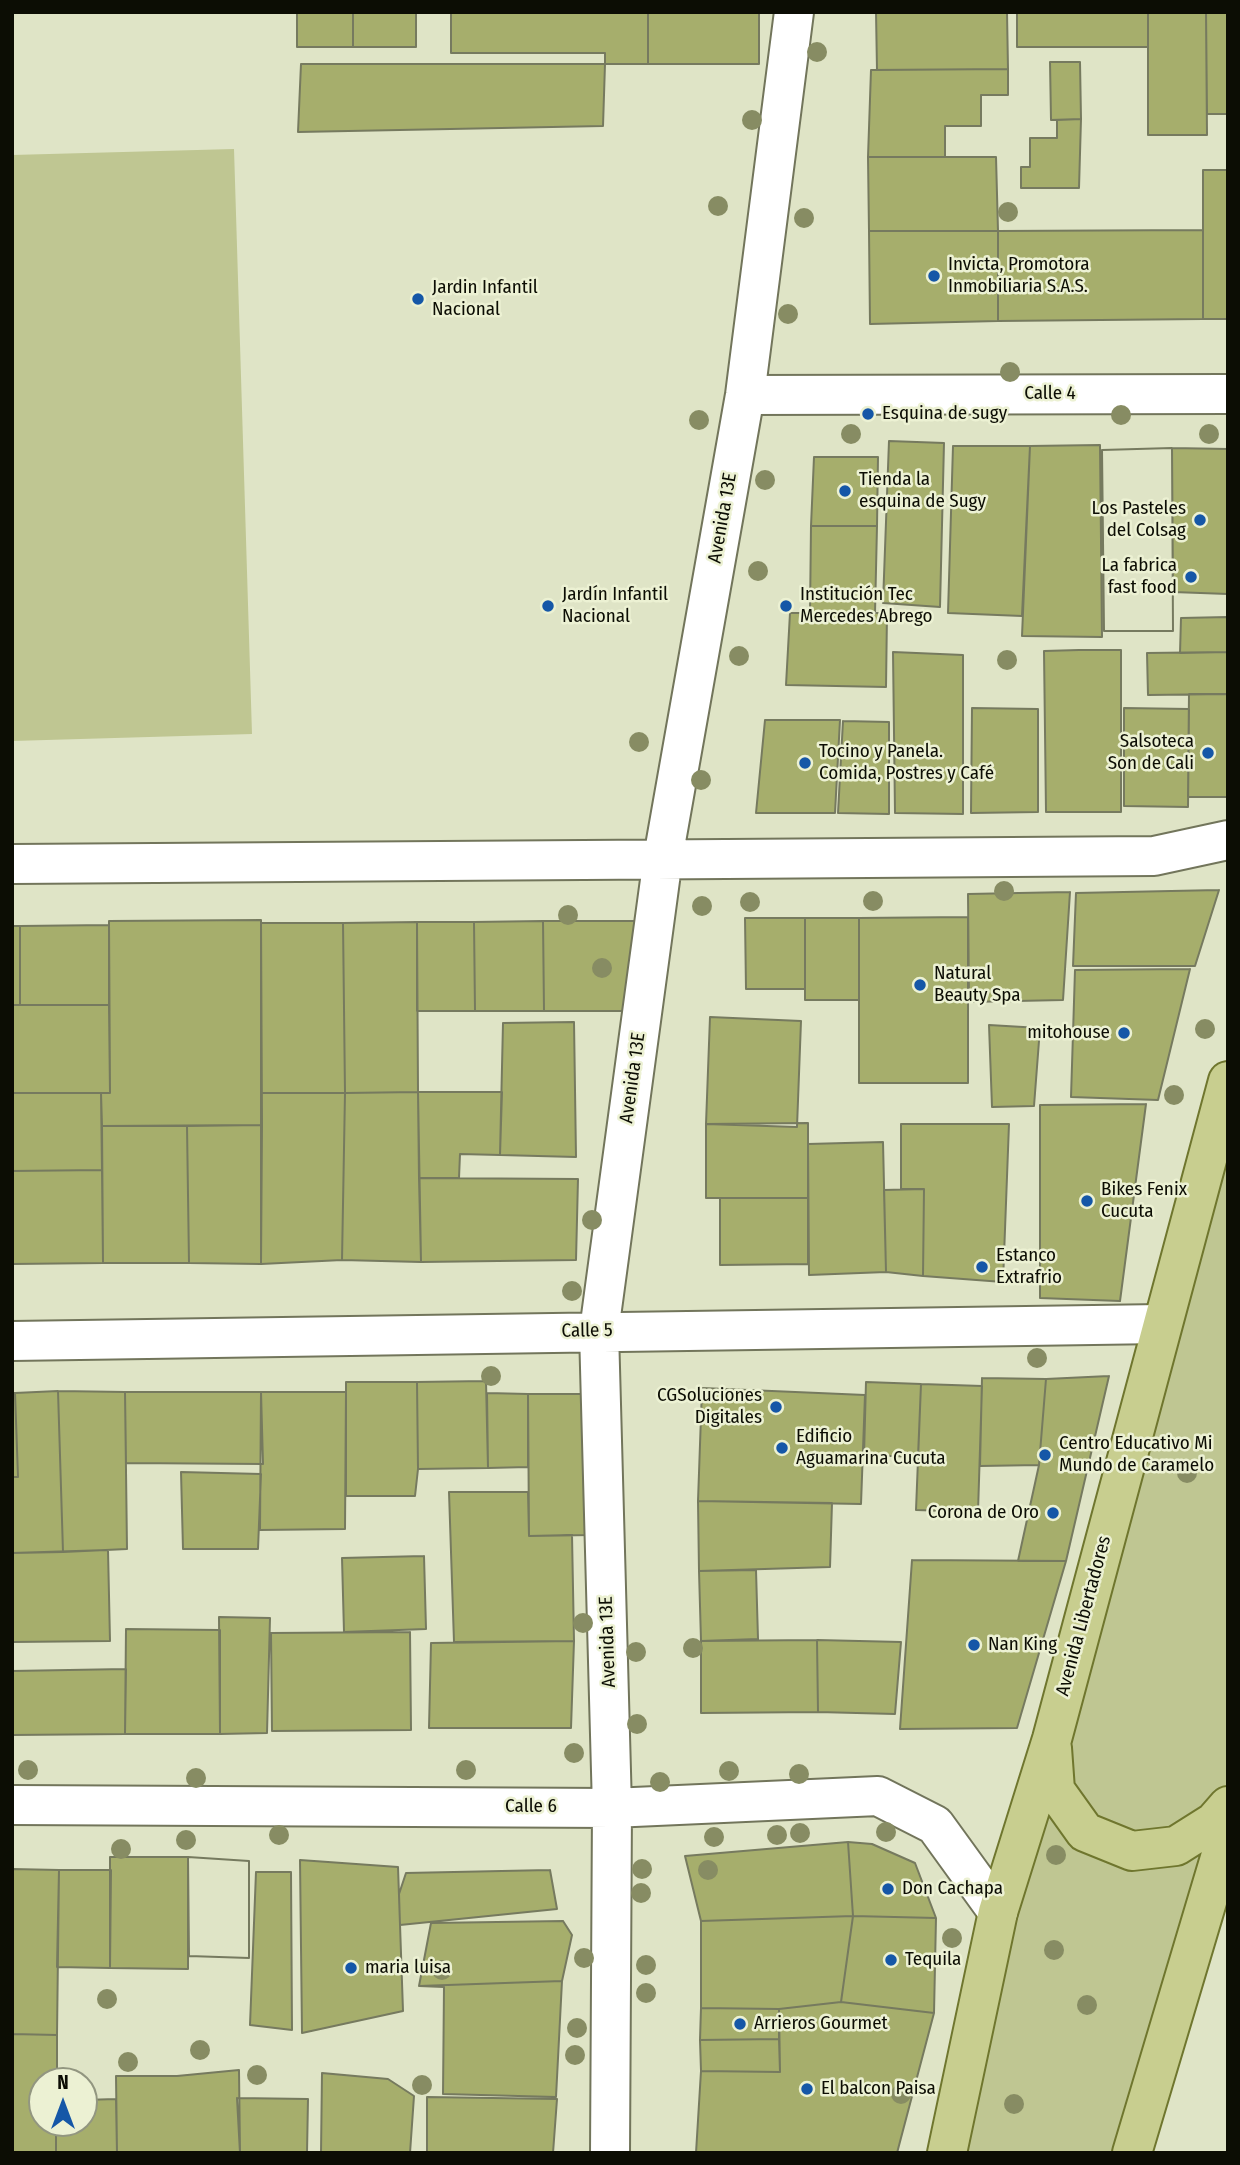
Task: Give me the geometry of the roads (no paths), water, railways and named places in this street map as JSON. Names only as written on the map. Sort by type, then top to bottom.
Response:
[{"type":"main road","name":"Avenida Libertadores","points":[[947,2153],[998,1912],[1052,1739],[1228,1081]]},
{"type":"main road","points":[[1052,1739],[1055,1790],[1085,1832],[1132,1852],[1176,1846],[1214,1822],[1228,1806]]},
{"type":"main road","points":[[1132,2153],[1228,1831]]},
{"type":"street","name":"Avenida 13E","points":[[610,2153],[612,1808],[599,1331],[663,858],[745,395],[794,12]]},
{"type":"street","name":"Calle 4","points":[[745,395],[1228,394]]},
{"type":"street","points":[[12,864],[1154,856],[1228,840]]},
{"type":"street","name":"Calle 5","points":[[12,1341],[1161,1324]]},
{"type":"street","name":"Calle 6","points":[[12,1805],[612,1808],[878,1796],[935,1825],[998,1912]]},
{"type":"place","name":"Invicta, Promotora Inmobiliaria S.A.S.","points":[[934,276]]},
{"type":"place","name":"Jardin Infantil Nacional","points":[[418,299]]},
{"type":"place","name":"Esquina de sugy","points":[[868,414]]},
{"type":"place","name":"Tienda la esquina de Sugy","points":[[845,491]]},
{"type":"place","name":"Los Pasteles del Colsag","points":[[1200,520]]},
{"type":"place","name":"La fabrica fast food","points":[[1191,577]]},
{"type":"place","name":"Jardín Infantil Nacional","points":[[548,606]]},
{"type":"place","name":"Institución Tec Mercedes Abrego","points":[[786,606]]},
{"type":"place","name":"Salsoteca Son de Cali","points":[[1208,753]]},
{"type":"place","name":"Tocino y Panela. Comida, Postres y Café","points":[[805,763]]},
{"type":"place","name":"Natural Beauty Spa","points":[[920,985]]},
{"type":"place","name":"mitohouse","points":[[1124,1033]]},
{"type":"place","name":"Bikes Fenix Cucuta","points":[[1087,1201]]},
{"type":"place","name":"Estanco Extrafrio","points":[[982,1267]]},
{"type":"place","name":"CGSoluciones Digitales","points":[[776,1407]]},
{"type":"place","name":"Edificio Aguamarina Cucuta","points":[[782,1448]]},
{"type":"place","name":"Centro Educativo Mi Mundo de Caramelo","points":[[1045,1455]]},
{"type":"place","name":"Corona de Oro","points":[[1053,1513]]},
{"type":"place","name":"Nan King","points":[[974,1645]]},
{"type":"place","name":"Don Cachapa","points":[[888,1889]]},
{"type":"place","name":"Tequila","points":[[891,1960]]},
{"type":"place","name":"maria luisa","points":[[351,1968]]},
{"type":"place","name":"Arrieros Gourmet","points":[[740,2024]]},
{"type":"place","name":"El balcon Paisa","points":[[807,2089]]}]
